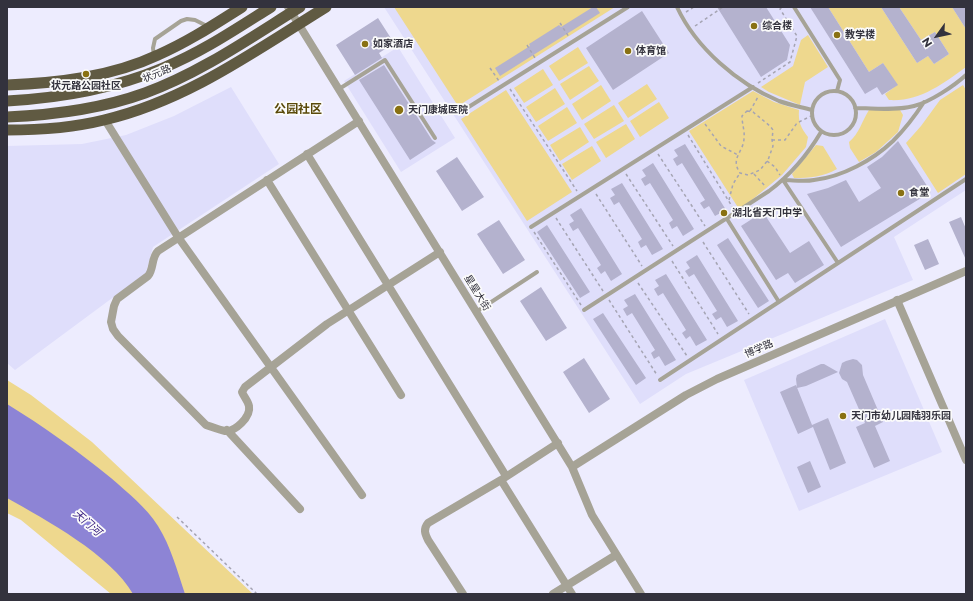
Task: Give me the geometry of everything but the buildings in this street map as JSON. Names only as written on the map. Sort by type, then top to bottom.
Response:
[{"type":"highway","points":[[7,85],[54,82],[92,76],[119,69],[154,57],[176,47],[242,7]]},
{"type":"highway","name":"状元路","points":[[7,101],[61,96],[85,92],[112,86],[157,71],[187,57],[272,7]]},
{"type":"highway","points":[[7,130],[72,126],[105,120],[168,99],[219,73],[326,7]]},
{"type":"highway","name":"状元路","points":[[7,117],[32,116],[100,106],[124,100],[146,92],[183,76],[216,58],[293,9]]},
{"type":"highway","points":[[209,27],[227,34]]},
{"type":"highway","points":[[154,57],[157,71]]},
{"type":"highway","points":[[168,99],[183,76]]},
{"type":"street","name":"星星大街","points":[[293,9],[298,24],[558,443],[572,467],[592,515],[641,594]]},
{"type":"street","points":[[105,120],[178,237],[362,495]]},
{"type":"street","points":[[359,121],[164,246],[154,255],[151,272],[148,276],[117,299],[111,322],[112,329],[206,425],[232,430],[247,417],[249,405],[242,392],[245,387],[327,324],[440,252]]},
{"type":"street","points":[[307,154],[388,285],[572,594]]},
{"type":"street","points":[[267,180],[401,395]]},
{"type":"street","name":"博学路","points":[[572,467],[702,386],[966,271]]},
{"type":"street","points":[[897,300],[966,460]]},
{"type":"street","points":[[227,430],[300,509]]},
{"type":"street","points":[[464,594],[428,540],[425,534],[425,528],[428,523],[504,478],[558,443]]},
{"type":"street","points":[[554,594],[616,555]]},
{"type":"lane","points":[[459,113],[628,7]]},
{"type":"lane","points":[[677,7],[690,29],[703,46],[721,65],[753,87],[779,100],[812,110]]},
{"type":"lane","points":[[794,7],[840,80],[837,91]]},
{"type":"lane","points":[[154,57],[153,48],[155,39],[181,22],[191,19],[209,27]]},
{"type":"lane","points":[[339,89],[385,60],[435,138]]},
{"type":"lane","points":[[855,108],[901,108],[914,106],[948,88],[966,74]]},
{"type":"lane","points":[[531,227],[753,87]]},
{"type":"lane","points":[[830,91],[837,91],[848,96],[855,108],[855,121],[851,128],[845,133],[838,135],[832,136],[821,132],[816,127],[812,116],[814,104],[818,98],[830,91]]},
{"type":"lane","points":[[783,180],[801,181],[823,179],[836,175],[866,160],[892,142],[907,126],[924,102]]},
{"type":"lane","points":[[584,310],[769,191],[783,180],[815,142],[821,132]]},
{"type":"lane","points":[[660,380],[966,179]]},
{"type":"lane","points":[[783,180],[838,263]]},
{"type":"lane","points":[[727,219],[780,302]]},
{"type":"lane","points":[[476,312],[537,272]]},
{"type":"path","points":[[681,16],[694,7]]},
{"type":"path","points":[[690,29],[723,7]]},
{"type":"path","points":[[753,87],[790,62],[796,36],[780,8],[782,7]]},
{"type":"path","points":[[560,23],[572,42]]},
{"type":"path","points":[[527,44],[539,63]]},
{"type":"path","points":[[490,68],[502,86]]},
{"type":"path","points":[[506,84],[580,196]]},
{"type":"path","points":[[750,111],[770,126],[773,132],[773,149],[767,161],[760,170],[754,174],[748,175],[740,173],[736,165],[738,155],[744,142],[742,116],[747,111],[750,111],[761,91]]},
{"type":"path","points":[[772,140],[785,140],[797,123],[812,116]]},
{"type":"path","points":[[702,119],[721,146],[738,155]]},
{"type":"path","points":[[684,130],[737,213]]},
{"type":"path","points":[[655,149],[708,231]]},
{"type":"path","points":[[767,161],[775,167],[783,180]]},
{"type":"path","points":[[623,169],[677,251]]},
{"type":"path","points":[[729,200],[733,184],[740,173]]},
{"type":"path","points":[[754,174],[769,191]]},
{"type":"path","points":[[592,188],[645,271]]},
{"type":"path","points":[[553,213],[660,380]]},
{"type":"path","points":[[531,227],[584,310]]},
{"type":"path","points":[[699,237],[752,320]]},
{"type":"path","points":[[669,256],[722,340]]},
{"type":"path","points":[[635,278],[690,361]]},
{"type":"path","points":[[177,517],[257,594]]},
{"type":"shaded area","name":"湖北省天门中学","points":[[384,7],[966,7],[966,190],[894,237],[913,280],[686,374],[640,404]]},
{"type":"shaded area","points":[[394,7],[615,7],[458,106]]},
{"type":"shaded area","points":[[828,7],[881,7],[917,63],[928,56],[934,64],[949,54],[935,32],[921,40],[899,7],[952,7],[966,29],[966,67],[930,91],[910,98],[889,100],[885,94],[897,85],[883,63],[869,72]]},
{"type":"shaded area","points":[[808,35],[828,67],[805,82],[800,105],[761,87],[793,66],[801,40]]},
{"type":"shaded area","name":"天门康城医院","points":[[398,47],[455,138],[401,172],[344,81]]},
{"type":"shaded area","points":[[578,47],[588,63],[559,81],[549,66]]},
{"type":"shaded area","points":[[589,66],[599,81],[570,100],[560,84]]},
{"type":"shaded area","points":[[543,69],[553,85],[524,103],[514,88]]},
{"type":"shaded area","points":[[647,84],[657,99],[628,118],[618,103]]},
{"type":"shaded area","points":[[601,85],[611,101],[582,120],[572,104]]},
{"type":"shaded area","points":[[963,85],[966,90],[966,174],[938,193],[906,143],[921,126],[940,100]]},
{"type":"shaded area","points":[[231,87],[279,164],[153,247],[146,273],[15,370],[7,363],[7,146],[82,144],[126,135],[174,116]]},
{"type":"shaded area","points":[[555,88],[565,104],[536,122],[526,107]]},
{"type":"shaded area","points":[[506,90],[572,192],[527,221],[461,119]]},
{"type":"shaded area","points":[[753,91],[774,102],[799,110],[800,125],[808,137],[806,147],[782,175],[739,209],[689,131]]},
{"type":"shaded area","points":[[659,102],[669,118],[640,137],[630,121]]},
{"type":"shaded area","points":[[614,105],[624,121],[594,139],[584,124]]},
{"type":"shaded area","points":[[567,107],[577,123],[548,141],[538,126]]},
{"type":"shaded area","points":[[869,110],[900,110],[903,115],[898,132],[876,152],[859,162],[850,148],[849,142],[858,131]]},
{"type":"shaded area","points":[[626,124],[635,139],[606,158],[596,142]]},
{"type":"shaded area","points":[[580,127],[589,142],[560,161],[550,145]]},
{"type":"shaded area","points":[[816,145],[823,146],[837,169],[827,174],[806,178],[794,178],[792,174]]},
{"type":"shaded area","points":[[592,146],[601,161],[572,180],[562,164]]},
{"type":"shaded area","name":"天门市幼儿园陆羽乐园","points":[[885,319],[942,452],[799,511],[744,380]]},
{"type":"shaded area","points":[[7,380],[31,395],[92,442],[253,594],[111,594],[21,520],[7,513]]},
{"type":"water","name":"天门河","points":[[7,404],[86,458],[142,506],[158,526],[167,542],[185,594],[133,594],[110,566],[94,552],[58,528],[7,498]]},
{"type":"place","name":"综合楼","points":[[754,26]]},
{"type":"place","name":"教学楼","points":[[837,35]]},
{"type":"place","name":"如家酒店","points":[[365,44]]},
{"type":"place","name":"体育馆","points":[[628,51]]},
{"type":"place","name":"状元路公园社区","points":[[86,74]]},
{"type":"place","name":"天门康城医院","points":[[399,110]]},
{"type":"place","name":"食堂","points":[[901,193]]},
{"type":"place","name":"湖北省天门中学","points":[[724,213]]},
{"type":"place","name":"天门市幼儿园陆羽乐园","points":[[843,416]]},
{"type":"district","name":"公园社区","points":[[298,109]]}]
